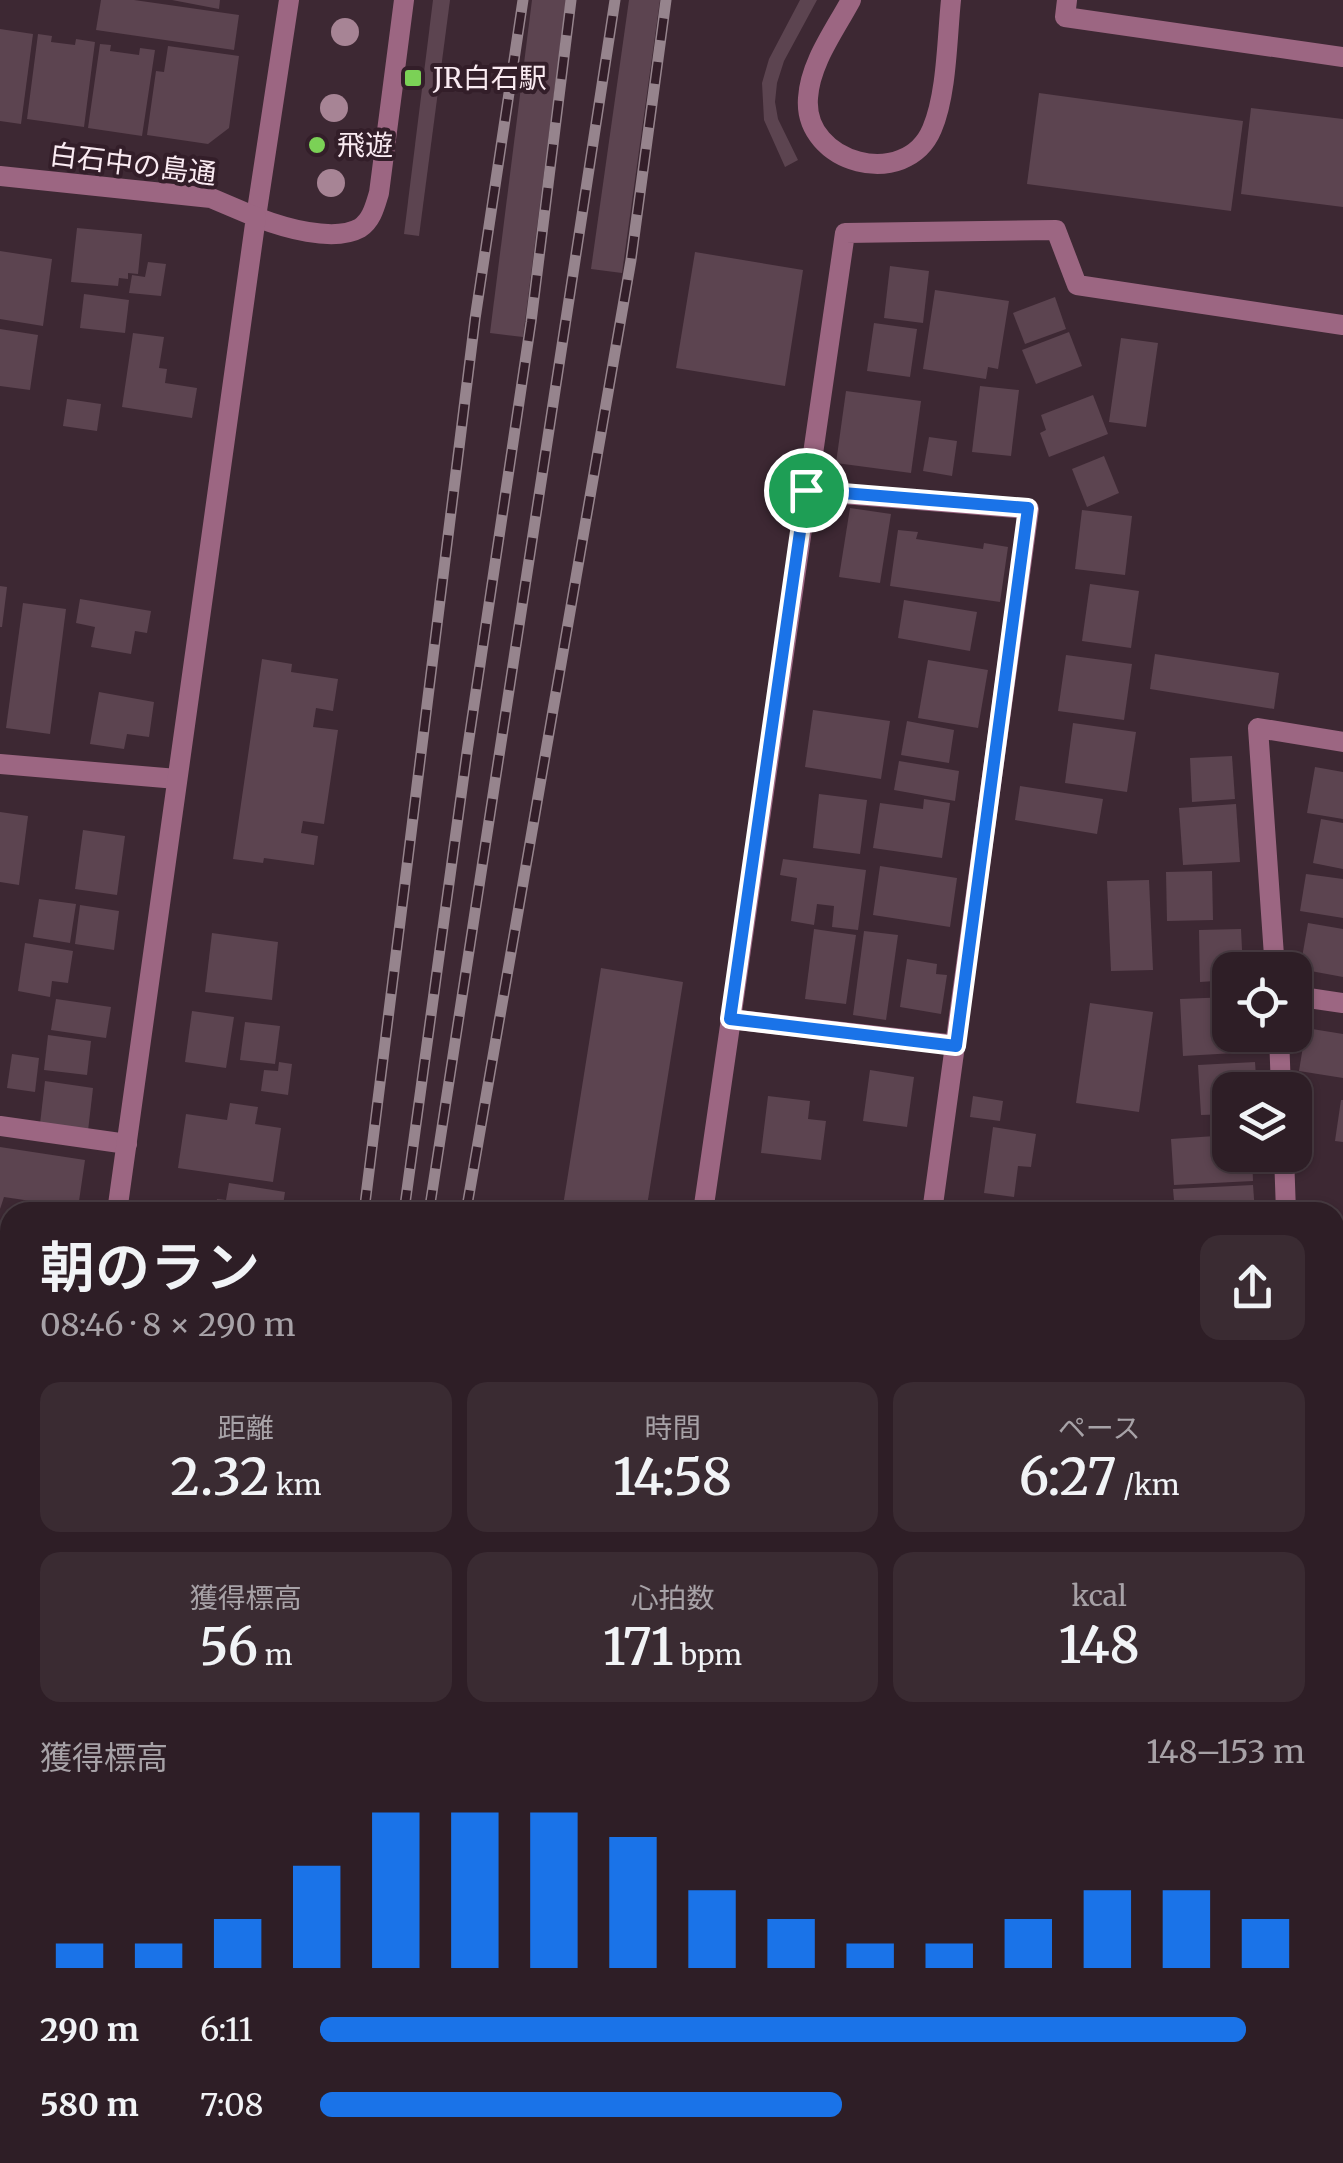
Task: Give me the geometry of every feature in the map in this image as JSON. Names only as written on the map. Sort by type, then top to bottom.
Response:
[{"type":"street","points":[[118,1202],[289,0]]},
{"type":"street","name":"白石中の島通","points":[[0,176],[211,198],[288,229],[332,234],[361,227],[372,214],[379,193],[404,0]]},
{"type":"street","points":[[851,0],[815,67],[807,100],[813,124],[825,144],[843,157],[869,165],[894,164],[916,150],[931,132],[938,107],[951,0]]},
{"type":"street","points":[[1067,0],[1064,18],[1343,58]]},
{"type":"street","points":[[704,1202],[845,233],[1056,230],[1077,286],[1343,325]]},
{"type":"street","points":[[806,490],[1028,508],[933,1202]]},
{"type":"street","points":[[1274,952],[1258,728],[1343,742]]},
{"type":"street","points":[[0,764],[177,778]]},
{"type":"street","points":[[1312,998],[1343,1003]]},
{"type":"street","points":[[730,1019],[956,1046]]},
{"type":"street","points":[[0,1126],[127,1144]]},
{"type":"street","points":[[1285,1172],[1286,1202]]},
{"type":"building","points":[[101,0],[134,0],[239,15],[234,50],[96,30]]},
{"type":"building","points":[[172,0],[220,0],[219,9]]},
{"type":"building","points":[[433,0],[450,0],[419,236],[404,234]]},
{"type":"building","points":[[532,0],[566,0],[523,337],[490,333]]},
{"type":"building","points":[[629,0],[660,0],[622,273],[591,269]]},
{"type":"building","points":[[800,0],[817,0],[784,61],[777,83],[778,119],[798,160],[785,167],[764,120],[762,83],[769,59]]},
{"type":"building","points":[[0,29],[33,34],[21,124],[0,121]]},
{"type":"building","points":[[38,34],[52,36],[51,42],[95,42],[84,127],[27,119]]},
{"type":"building","points":[[100,44],[111,45],[110,51],[139,55],[140,48],[155,50],[142,136],[88,128]]},
{"type":"building","points":[[168,46],[239,56],[229,128],[208,144],[147,135],[156,71],[164,72]]},
{"type":"building","points":[[1039,93],[1243,121],[1231,211],[1027,184]]},
{"type":"building","points":[[1251,108],[1343,119],[1343,207],[1241,194]]},
{"type":"building","points":[[77,228],[142,234],[138,274],[128,273],[128,279],[119,278],[118,286],[71,282]]},
{"type":"building","points":[[0,251],[52,259],[43,326],[0,319]]},
{"type":"building","points":[[695,252],[803,270],[785,386],[676,368]]},
{"type":"building","points":[[148,262],[166,264],[161,296],[129,293],[132,275],[145,277]]},
{"type":"building","points":[[890,266],[929,271],[923,323],[884,318]]},
{"type":"building","points":[[935,290],[1009,301],[998,369],[988,367],[986,379],[923,369]]},
{"type":"building","points":[[84,294],[129,300],[125,333],[80,328]]},
{"type":"building","points":[[1055,297],[1066,329],[1025,344],[1013,313]]},
{"type":"building","points":[[874,323],[917,329],[910,377],[867,371]]},
{"type":"building","points":[[0,329],[38,335],[30,390],[0,386]]},
{"type":"building","points":[[1069,332],[1082,366],[1036,384],[1022,350]]},
{"type":"building","points":[[133,333],[164,337],[159,368],[167,369],[165,383],[197,388],[192,418],[122,407]]},
{"type":"building","points":[[1121,338],[1158,343],[1146,427],[1109,422]]},
{"type":"building","points":[[980,386],[1019,390],[1011,456],[972,452]]},
{"type":"building","points":[[846,391],[921,401],[911,473],[836,463]]},
{"type":"building","points":[[1093,395],[1108,434],[1049,457],[1040,433],[1046,430],[1041,415]]},
{"type":"building","points":[[67,399],[101,404],[97,431],[63,426]]},
{"type":"building","points":[[929,437],[957,441],[952,476],[923,471]]},
{"type":"building","points":[[1104,456],[1119,493],[1087,507],[1072,469]]},
{"type":"building","points":[[850,508],[891,514],[880,583],[839,577]]},
{"type":"building","points":[[1082,510],[1132,516],[1125,575],[1075,569]]},
{"type":"building","points":[[898,530],[918,532],[916,539],[983,549],[984,543],[1008,547],[1000,602],[890,586]]},
{"type":"building","points":[[1090,584],[1139,591],[1131,648],[1082,641]]},
{"type":"building","points":[[0,586],[7,587],[2,627],[0,627]]},
{"type":"building","points":[[80,599],[151,611],[147,633],[135,631],[131,654],[91,647],[95,627],[76,623]]},
{"type":"building","points":[[904,600],[977,612],[970,651],[898,638]]},
{"type":"building","points":[[23,603],[66,609],[50,734],[6,728]]},
{"type":"building","points":[[1155,654],[1279,673],[1274,709],[1150,689]]},
{"type":"building","points":[[1066,655],[1132,664],[1124,720],[1058,711]]},
{"type":"building","points":[[262,659],[292,664],[291,672],[338,679],[333,711],[316,708],[313,727],[338,730],[324,824],[303,821],[301,833],[318,836],[314,865],[264,858],[263,863],[233,859]]},
{"type":"building","points":[[928,660],[988,670],[978,728],[918,718]]},
{"type":"building","points":[[99,692],[154,702],[149,737],[127,734],[124,749],[90,744]]},
{"type":"building","points":[[813,710],[890,721],[881,779],[805,767]]},
{"type":"building","points":[[907,721],[954,730],[949,763],[901,755]]},
{"type":"building","points":[[1073,723],[1136,732],[1127,792],[1065,783]]},
{"type":"building","points":[[1232,756],[1235,799],[1192,802],[1190,758]]},
{"type":"building","points":[[899,761],[959,771],[955,801],[894,790]]},
{"type":"building","points":[[1315,767],[1343,772],[1343,819],[1307,813]]},
{"type":"building","points":[[1020,786],[1103,799],[1097,834],[1015,820]]},
{"type":"building","points":[[819,794],[867,800],[860,854],[813,848]]},
{"type":"building","points":[[924,799],[950,803],[942,858],[873,848],[880,803],[923,809]]},
{"type":"building","points":[[1236,804],[1240,862],[1183,865],[1179,808]]},
{"type":"building","points":[[0,812],[28,816],[19,885],[0,882]]},
{"type":"building","points":[[1321,819],[1343,823],[1343,869],[1313,863]]},
{"type":"building","points":[[83,830],[125,836],[117,895],[75,889]]},
{"type":"building","points":[[783,859],[866,870],[858,930],[832,927],[834,906],[817,904],[814,925],[791,921],[797,878],[780,875]]},
{"type":"building","points":[[880,866],[957,878],[950,927],[873,915]]},
{"type":"building","points":[[1212,871],[1213,920],[1167,921],[1166,872]]},
{"type":"building","points":[[1306,874],[1343,879],[1343,918],[1300,911]]},
{"type":"building","points":[[1149,880],[1153,970],[1111,971],[1107,881]]},
{"type":"building","points":[[39,899],[76,904],[70,943],[33,937]]},
{"type":"building","points":[[80,905],[119,911],[114,950],[75,944]]},
{"type":"building","points":[[1308,923],[1343,929],[1343,977],[1312,971],[1312,952],[1303,952]]},
{"type":"building","points":[[814,929],[856,935],[846,1004],[805,999]]},
{"type":"building","points":[[1241,929],[1242,952],[1212,952],[1212,981],[1200,982],[1199,930]]},
{"type":"building","points":[[864,931],[898,935],[886,1020],[853,1015]]},
{"type":"building","points":[[212,933],[278,942],[272,1000],[205,992]]},
{"type":"building","points":[[25,943],[73,951],[68,983],[52,981],[50,997],[18,991]]},
{"type":"building","points":[[907,959],[937,964],[936,974],[947,975],[941,1014],[900,1007]]},
{"type":"building","points":[[601,968],[683,982],[648,1202],[564,1202]]},
{"type":"building","points":[[1212,998],[1212,1052],[1235,1053],[1183,1056],[1180,999]]},
{"type":"building","points":[[56,999],[111,1007],[106,1038],[51,1030]]},
{"type":"building","points":[[1090,1003],[1153,1012],[1139,1112],[1076,1103]]},
{"type":"building","points":[[192,1011],[234,1017],[226,1068],[185,1062]]},
{"type":"building","points":[[245,1022],[280,1026],[275,1064],[240,1060]]},
{"type":"building","points":[[1312,1029],[1343,1034],[1343,1078],[1299,1071],[1302,1052],[1312,1052]]},
{"type":"building","points":[[48,1035],[91,1041],[87,1075],[44,1070]]},
{"type":"building","points":[[12,1054],[39,1058],[35,1092],[7,1088]]},
{"type":"building","points":[[279,1062],[292,1064],[288,1095],[261,1091],[264,1070],[278,1071]]},
{"type":"building","points":[[1255,1062],[1256,1072],[1212,1072],[1212,1115],[1201,1115],[1198,1065]]},
{"type":"building","points":[[870,1070],[914,1077],[907,1127],[863,1121]]},
{"type":"building","points":[[45,1081],[93,1088],[88,1131],[40,1124]]},
{"type":"building","points":[[768,1096],[810,1101],[808,1119],[826,1121],[821,1160],[761,1153]]},
{"type":"building","points":[[973,1096],[1003,1101],[1000,1121],[970,1117]]},
{"type":"building","points":[[1343,1100],[1343,1142],[1335,1141]]},
{"type":"building","points":[[230,1103],[258,1107],[255,1124],[281,1128],[273,1182],[178,1168],[186,1114],[227,1120]]},
{"type":"building","points":[[993,1127],[1036,1134],[1031,1167],[1018,1166],[1014,1197],[984,1193]]},
{"type":"building","points":[[1212,1136],[1212,1172],[1253,1172],[1253,1181],[1174,1185],[1171,1139]]},
{"type":"building","points":[[0,1147],[85,1160],[79,1202],[4,1197],[0,1202]]},
{"type":"building","points":[[229,1183],[285,1192],[284,1202],[217,1202],[226,1200]]},
{"type":"building","points":[[1253,1185],[1254,1202],[1174,1202],[1173,1189]]},
{"type":"railway","points":[[365,1202],[475,319],[523,0]]},
{"type":"railway","points":[[405,1202],[531,322],[571,0]]},
{"type":"railway","points":[[431,1202],[615,0]]},
{"type":"railway","points":[[468,1202],[631,260],[666,0]]},
{"type":"place","name":"JR白石駅","points":[[413,78]]},
{"type":"place","name":"飛遊","points":[[317,145]]},
{"type":"route","points":[[806,490],[1028,508],[956,1046],[730,1019],[806,490]]}]
